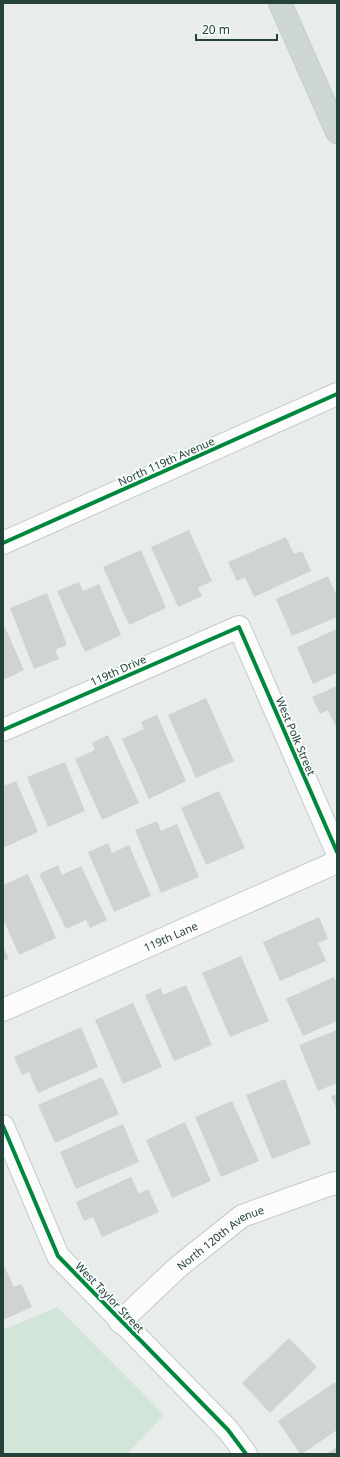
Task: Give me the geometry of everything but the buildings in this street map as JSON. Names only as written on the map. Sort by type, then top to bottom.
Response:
[{"type":"main road","points":[[280,3],[337,132]]},
{"type":"street","name":"North 119th Avenue","points":[[3,543],[337,394]]},
{"type":"street","name":"119th Drive","points":[[3,730],[239,627]]},
{"type":"street","name":"West Polk Street","points":[[239,627],[337,852]]},
{"type":"street","name":"119th Lane","points":[[3,1010],[337,862]]},
{"type":"street","name":"West Taylor Street","points":[[3,1126],[58,1256],[120,1322],[228,1430],[246,1454]]},
{"type":"street","name":"North 120th Avenue","points":[[120,1322],[178,1267],[242,1216],[337,1184]]},
{"type":"green space","points":[[57,1307],[164,1415],[127,1454],[3,1454],[3,1330]]},
{"type":"cycle path","points":[[3,543],[337,394]]},
{"type":"cycle path","points":[[3,730],[239,627],[337,852]]},
{"type":"cycle path","points":[[3,1126],[58,1256],[228,1430],[246,1454]]}]
